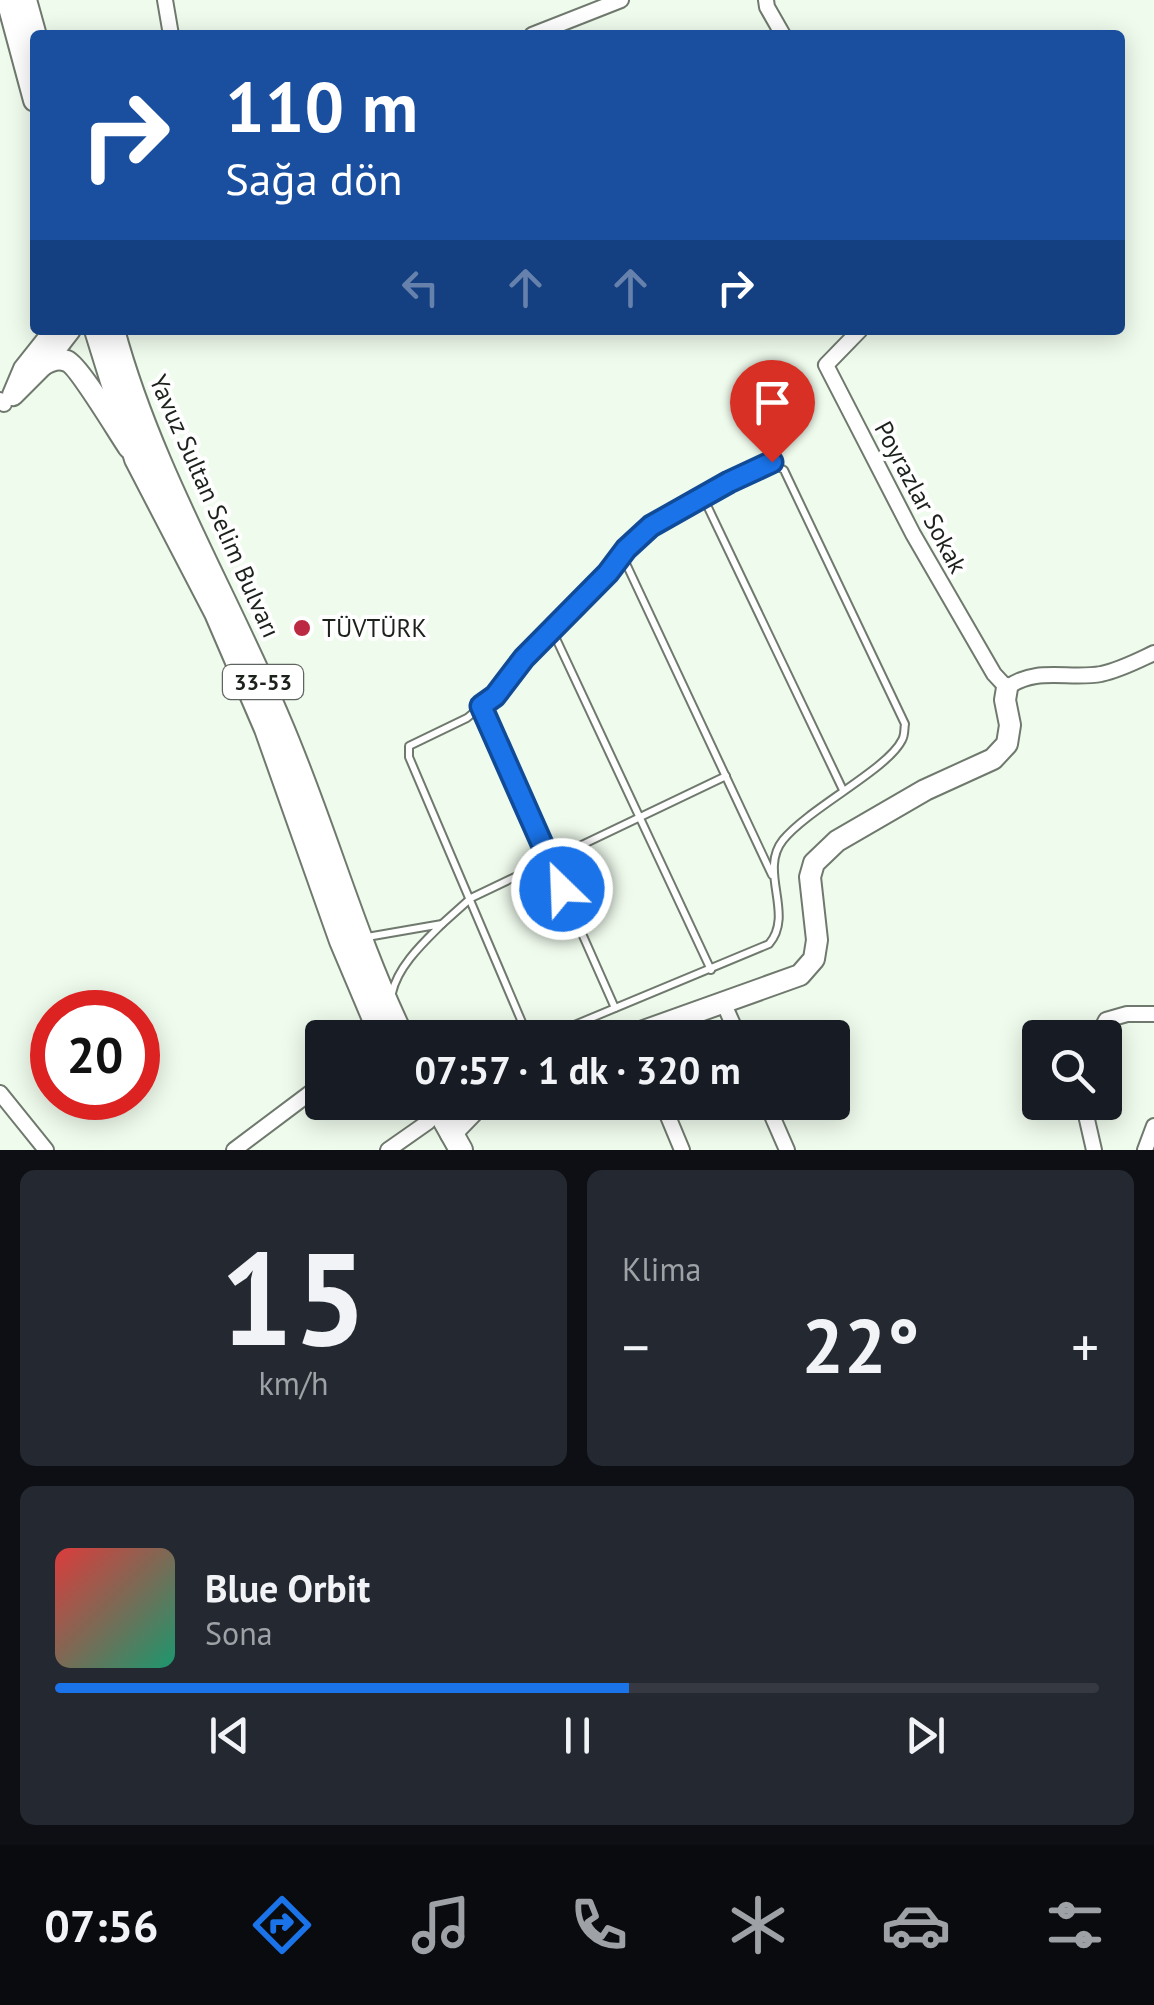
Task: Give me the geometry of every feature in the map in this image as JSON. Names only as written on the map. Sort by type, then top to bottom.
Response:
[{"type":"main road","points":[[25,0],[33,30]]},
{"type":"main road","points":[[7,17],[30,85]]},
{"type":"main road","name":"Yavuz Sultan Selim Bulvarı","points":[[98,335],[136,459],[216,614],[266,729],[341,941],[374,1020]]},
{"type":"main road","name":"Yavuz Sultan Selim Bulvarı","points":[[114,335],[132,396],[154,450],[281,724],[394,1020]]},
{"type":"main road","points":[[434,1120],[453,1145]]},
{"type":"street","points":[[165,0],[170,30]]},
{"type":"street","points":[[545,30],[621,0]]},
{"type":"street","points":[[766,0],[780,30]]},
{"type":"street","points":[[4,402],[51,335]]},
{"type":"street","points":[[4,402],[44,364],[66,335]]},
{"type":"street","name":"Poyrazlar Sokak","points":[[855,335],[826,365],[922,548],[994,674],[1007,688]]},
{"type":"street","points":[[44,364],[66,360],[78,368],[136,459]]},
{"type":"street","points":[[674,1020],[800,975],[814,959],[817,940],[810,877],[814,863],[836,842],[925,790],[993,759],[1007,744],[1010,725],[1004,700],[1007,688],[1018,679],[1039,674],[1098,674],[1154,653]]},
{"type":"street","points":[[723,1002],[730,1020]]},
{"type":"street","points":[[1106,1020],[1127,1014],[1154,1014]]},
{"type":"street","points":[[0,1092],[46,1150]]},
{"type":"street","points":[[234,1150],[305,1097]]},
{"type":"street","points":[[388,1150],[416,1120]]},
{"type":"street","points":[[453,1145],[470,1120]]},
{"type":"street","points":[[670,1120],[682,1150]]},
{"type":"street","points":[[774,1120],[787,1150]]},
{"type":"street","points":[[1087,1120],[1094,1150]]},
{"type":"street","points":[[1145,1150],[1154,1126]]},
{"type":"lane","points":[[772,462],[784,470],[904,724],[903,740],[885,759],[801,822],[780,844],[774,879],[780,916],[777,935],[769,944],[548,1036],[533,1037],[524,1027],[468,901],[408,757],[410,746],[467,718],[495,696],[524,658],[651,526],[703,496],[761,464],[772,462]]},
{"type":"lane","points":[[703,496],[843,790]]},
{"type":"lane","points":[[622,554],[774,879]]},
{"type":"lane","points":[[552,630],[711,970]]},
{"type":"lane","points":[[481,706],[615,1008]]},
{"type":"lane","points":[[389,1009],[394,983],[418,948],[468,901],[726,776]]},
{"type":"lane","points":[[360,938],[442,924]]},
{"type":"place","name":"TÜVTÜRK","points":[[302,628]]},
{"type":"route","points":[[562,889],[481,706],[495,696],[524,658],[651,526],[761,464],[772,462]]}]
